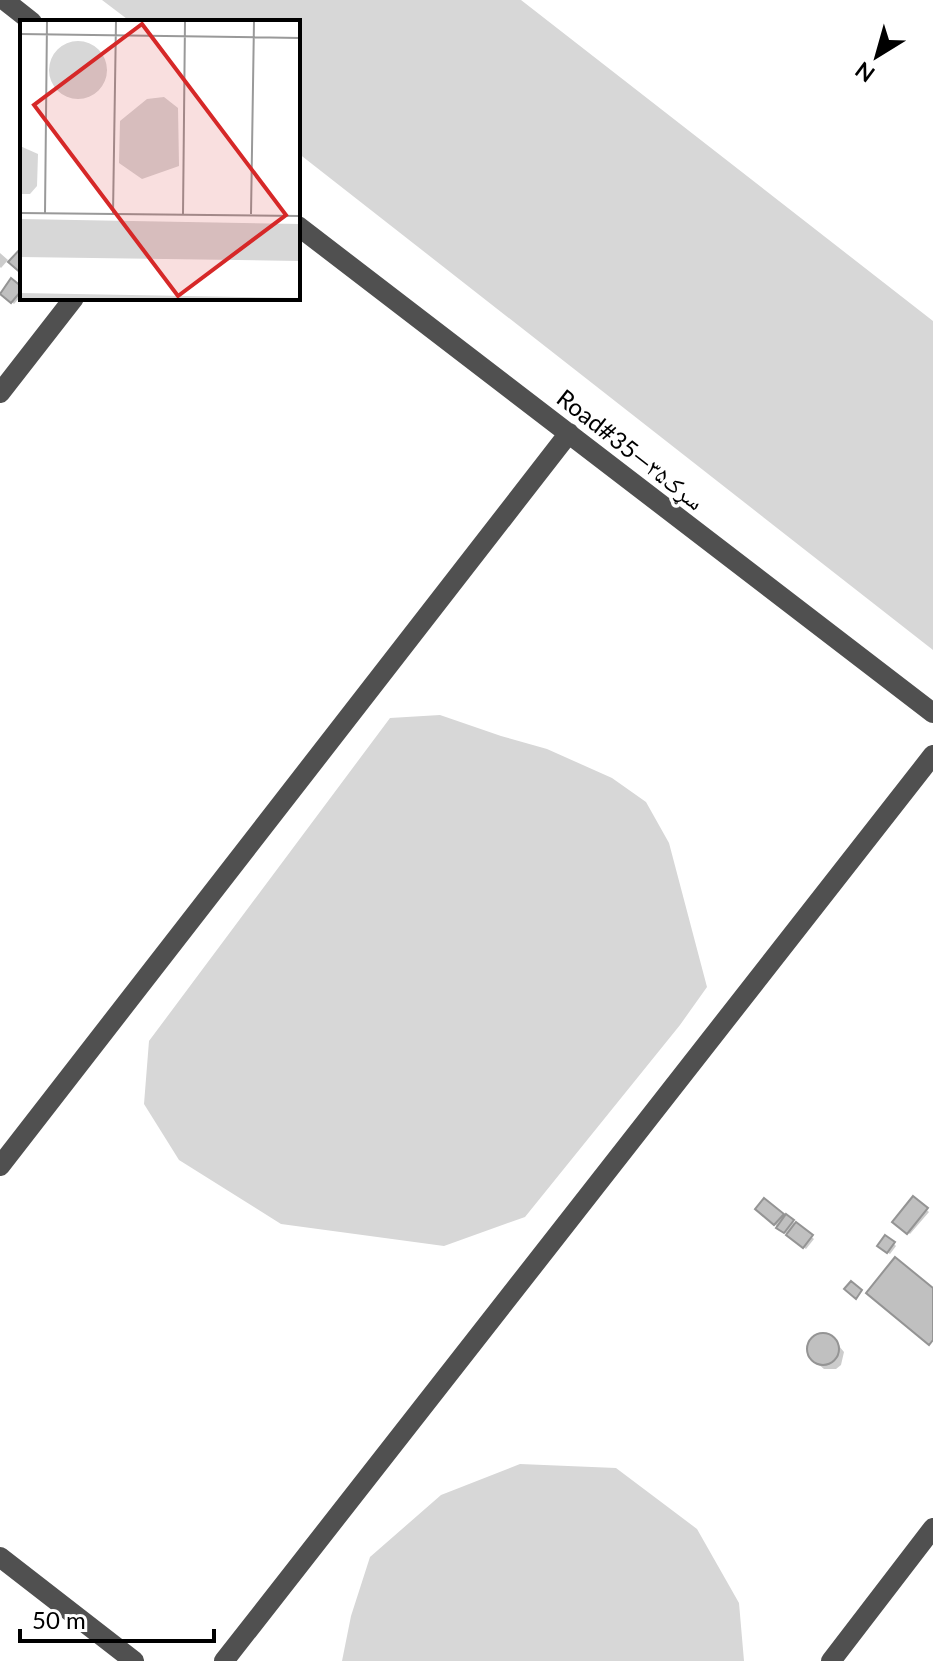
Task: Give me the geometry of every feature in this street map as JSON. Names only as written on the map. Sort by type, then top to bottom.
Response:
[{"type":"street","points":[[4,0],[29,20]]},
{"type":"street","name":"Road#35—سړک۳۵","points":[[300,228],[933,713]]},
{"type":"street","points":[[0,393],[72,300]]},
{"type":"street","points":[[0,1166],[569,433]]},
{"type":"street","points":[[224,1661],[933,755]]},
{"type":"street","points":[[831,1661],[933,1528]]},
{"type":"street","points":[[0,1557],[134,1661]]},
{"type":"shaded area","points":[[102,0],[521,0],[933,321],[933,650],[300,155],[300,20],[128,20]]},
{"type":"shaded area","points":[[440,715],[547,749],[612,778],[646,802],[669,843],[707,987],[680,1025],[525,1217],[444,1246],[281,1224],[179,1160],[144,1104],[149,1041],[390,718]]},
{"type":"shaded area","points":[[520,1464],[616,1468],[697,1529],[739,1603],[744,1661],[342,1661],[351,1616],[370,1557],[441,1495]]},
{"type":"building","points":[[20,249],[20,272],[8,262]]},
{"type":"building","points":[[11,278],[20,285],[20,292],[11,303],[0,294]]},
{"type":"building","points":[[913,1196],[928,1208],[907,1234],[892,1222]]},
{"type":"building","points":[[764,1198],[784,1214],[774,1225],[755,1209]]},
{"type":"building","points":[[786,1214],[794,1220],[784,1233],[776,1228]]},
{"type":"building","points":[[796,1222],[813,1235],[803,1248],[786,1235]]},
{"type":"building","points":[[885,1235],[895,1242],[887,1253],[877,1246]]},
{"type":"building","points":[[895,1257],[933,1288],[933,1340],[929,1345],[866,1293]]},
{"type":"building","points":[[851,1281],[862,1290],[856,1299],[844,1289]]},
{"type":"building","points":[[823,1333],[834,1338],[839,1349],[834,1360],[823,1365],[812,1360],[807,1349],[812,1338]]}]
